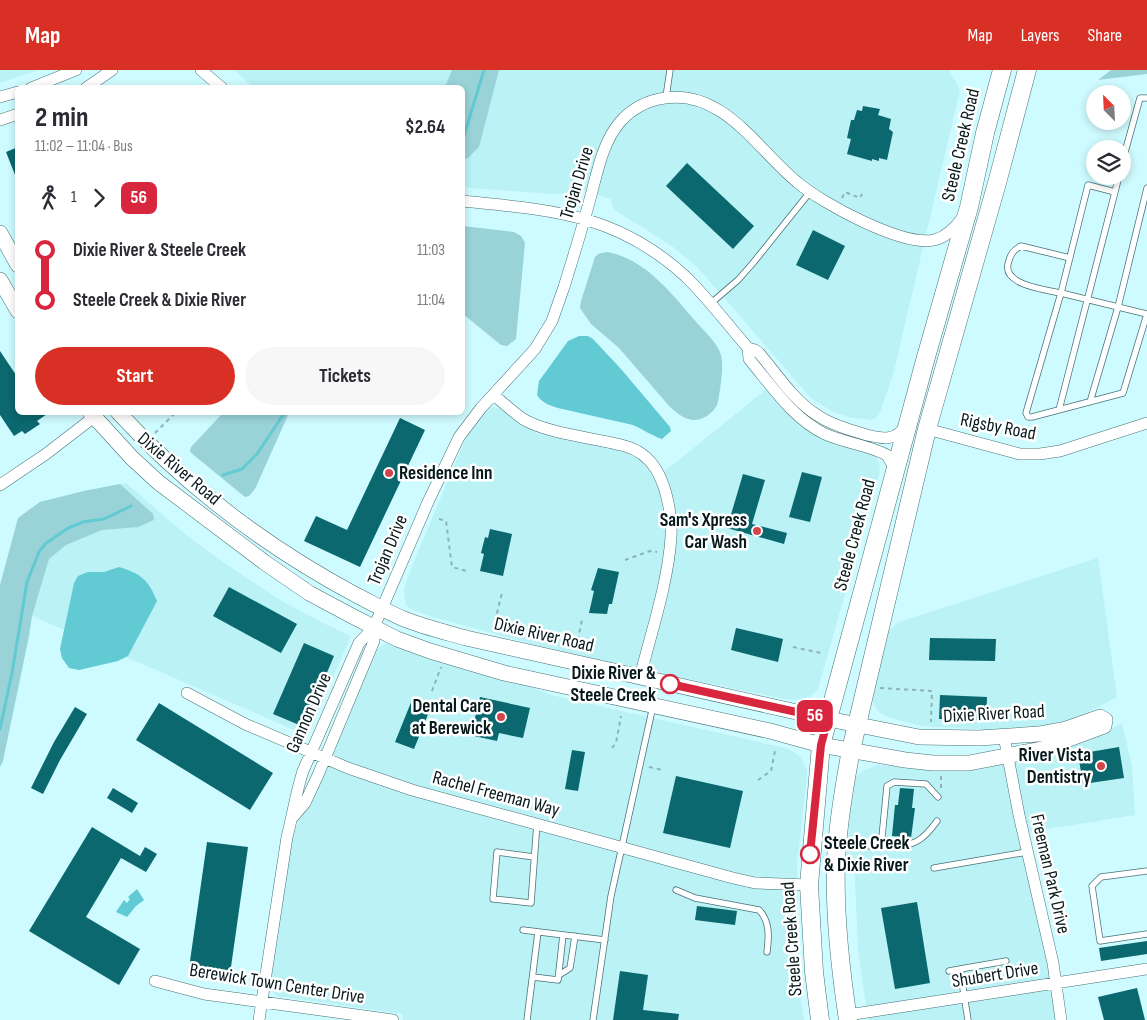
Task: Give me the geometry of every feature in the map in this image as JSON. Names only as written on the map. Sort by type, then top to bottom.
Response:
[{"type":"main road","name":"Steele Creek Road","points":[[820,1020],[814,972],[808,885],[821,745],[908,421],[969,207],[985,134],[1002,70]]},
{"type":"main road","points":[[848,1018],[839,947],[836,860],[842,800],[851,750],[928,429],[998,183],[1027,70]]},
{"type":"main road","points":[[926,357],[933,368],[920,424],[928,429]]},
{"type":"street","points":[[39,85],[76,70]]},
{"type":"street","points":[[90,85],[112,70]]},
{"type":"street","points":[[201,70],[218,85]]},
{"type":"street","points":[[0,97],[15,93]]},
{"type":"street","name":"Trojan Drive","points":[[378,618],[428,502],[459,437],[536,349],[547,332],[562,294],[604,153],[614,130],[627,115],[637,108],[652,100],[666,97],[695,99],[716,108],[729,117],[810,192],[860,220],[899,235],[926,241],[934,240],[957,226],[969,207]]},
{"type":"street","points":[[0,120],[15,115]]},
{"type":"street","points":[[465,201],[542,209],[585,218],[610,228],[647,247],[686,278],[748,348],[759,353],[808,409],[847,430],[885,439],[895,436],[908,421]]},
{"type":"street","points":[[0,232],[15,260]]},
{"type":"street","points":[[0,280],[15,306]]},
{"type":"street","points":[[748,348],[749,358],[798,415],[823,433],[887,454],[894,474]]},
{"type":"street","points":[[494,395],[524,419],[546,428],[632,448],[645,456],[657,469],[668,503],[672,535],[667,568],[640,678]]},
{"type":"street","points":[[0,485],[46,454],[92,415]]},
{"type":"street","name":"Dixie River Road","points":[[92,415],[132,458],[158,482],[264,562],[309,593],[378,618],[404,619],[466,638],[640,678],[919,737],[954,738],[1039,734],[1066,729],[1100,717],[1105,720],[1104,726],[1042,749],[969,763],[933,763],[905,760],[821,745],[504,673],[430,651],[397,639],[378,618],[251,529],[179,473],[121,415]]},
{"type":"street","name":"Rigsby Road","points":[[928,429],[1020,454],[1040,454],[1060,450],[1147,422]]},
{"type":"street","name":"Gannon Drive","points":[[259,1020],[287,836],[296,790],[359,643],[378,618]]},
{"type":"street","name":"Gannon Drive","points":[[292,818],[305,802],[325,758],[374,641],[378,618]]},
{"type":"street","name":"Rachel Freeman Way","points":[[187,693],[245,724],[348,768],[412,790],[747,881],[808,885]]},
{"type":"street","name":"Freeman Park Drive","points":[[1004,736],[1027,852],[1053,963],[1061,1020]]},
{"type":"street","name":"Shubert Drive","points":[[848,1018],[965,997],[1147,969]]},
{"type":"street","name":"Berewick Town Center Drive","points":[[155,981],[204,994],[393,1020]]},
{"type":"lane","points":[[666,97],[670,70]]},
{"type":"lane","points":[[1128,140],[1140,98],[1147,98]]},
{"type":"lane","points":[[1070,258],[1021,246],[1012,252],[1007,266],[1007,273],[1013,279],[1027,285],[1061,293],[1088,300],[1147,314],[1123,393],[1028,417],[1026,412],[1061,293],[1070,258],[1088,185],[1115,192]]},
{"type":"lane","points":[[1059,410],[1117,185]]},
{"type":"lane","points":[[1090,402],[1118,307],[1147,188]]},
{"type":"lane","points":[[710,304],[738,280],[754,263],[810,192]]},
{"type":"lane","points":[[593,1020],[611,896],[654,706]]},
{"type":"lane","points":[[937,821],[929,833],[919,841],[896,846],[887,845],[882,835],[888,786],[890,783],[926,784],[940,797]]},
{"type":"lane","points":[[534,857],[497,852],[493,899],[530,903],[537,824]]},
{"type":"lane","points":[[934,868],[1027,852]]},
{"type":"lane","points":[[1147,871],[1101,877],[1092,886],[1100,941],[1147,934]]},
{"type":"lane","points":[[676,890],[695,898],[759,910],[764,915],[767,924],[769,941],[767,952]]},
{"type":"lane","points":[[523,930],[605,940]]},
{"type":"lane","points":[[527,1020],[538,932]]},
{"type":"lane","points":[[532,977],[558,980],[563,935]]},
{"type":"lane","points":[[559,975],[570,968],[575,936]]},
{"type":"lane","points":[[949,971],[1006,961]]},
{"type":"lane","points":[[960,969],[968,1020]]},
{"type":"path","points":[[842,198],[845,192],[860,198],[862,194]]},
{"type":"path","points":[[155,433],[173,415]]},
{"type":"path","points":[[438,519],[446,521],[452,567],[467,571]]},
{"type":"path","points":[[625,560],[650,551],[658,552]]},
{"type":"path","points":[[493,629],[502,593]]},
{"type":"path","points":[[576,648],[582,620]]},
{"type":"path","points":[[793,647],[821,652]]},
{"type":"path","points":[[432,691],[441,667]]},
{"type":"path","points":[[878,688],[932,691],[931,722]]},
{"type":"path","points":[[612,748],[616,743],[621,716]]},
{"type":"path","points":[[758,780],[771,770],[776,751]]},
{"type":"path","points":[[647,766],[662,770]]},
{"type":"path","points":[[940,797],[941,774]]},
{"type":"path","points":[[852,849],[871,850],[884,841]]},
{"type":"shaded area","points":[[0,70],[38,70],[0,83]]},
{"type":"shaded area","points":[[234,70],[949,70],[960,90],[893,375],[879,415],[872,420],[849,417],[833,412],[811,398],[698,268],[672,246],[616,211],[612,206],[611,199],[576,188],[569,193],[553,194],[470,188],[465,186],[465,85],[251,85]]},
{"type":"shaded area","points":[[452,70],[499,70],[479,147],[468,158],[465,159],[465,85],[446,85]]},
{"type":"shaded area","points":[[1111,70],[1147,70],[1147,74],[1098,80]]},
{"type":"shaded area","points":[[465,226],[514,232],[521,236],[525,243],[516,339],[507,346],[501,345],[465,316]]},
{"type":"shaded area","points":[[607,252],[635,262],[647,270],[679,302],[717,347],[722,362],[720,391],[717,405],[713,411],[702,419],[687,419],[674,411],[619,348],[591,324],[580,308],[595,257],[598,254]]},
{"type":"shaded area","points":[[579,336],[588,336],[593,339],[670,427],[671,431],[662,439],[633,425],[558,408],[539,398],[537,395],[539,381],[568,341]]},
{"type":"shaded area","points":[[768,388],[781,405],[875,456],[879,463],[880,471],[818,689],[810,697],[789,700],[580,657],[433,617],[413,610],[406,605],[404,590],[408,576],[466,438],[485,411],[492,407],[499,408],[520,425],[539,434],[603,446],[638,457],[655,479]]},
{"type":"shaded area","points":[[221,415],[288,415],[255,489],[249,496],[245,497],[190,452],[191,447]]},
{"type":"shaded area","points":[[126,483],[190,538],[227,565],[282,601],[351,636],[308,736],[32,616],[18,518],[40,502]]},
{"type":"shaded area","points":[[120,484],[153,514],[154,520],[138,527],[102,530],[66,545],[49,559],[32,616],[3,761],[0,767],[0,585],[18,518],[40,502]]},
{"type":"shaded area","points":[[1098,558],[1117,697],[1077,718],[1052,725],[1026,729],[989,730],[921,726],[887,717],[876,708],[873,701],[873,692],[888,631],[899,622]]},
{"type":"shaded area","points":[[119,567],[143,578],[157,601],[128,656],[118,661],[79,670],[69,668],[62,658],[60,649],[74,583],[78,576],[88,572],[104,572]]},
{"type":"shaded area","points":[[388,643],[509,679],[551,695],[786,748],[799,755],[807,770],[797,864],[799,989],[804,1020],[403,1020],[403,1014],[276,996],[270,989],[291,841],[376,650]]},
{"type":"shaded area","points":[[1122,723],[1132,767],[1135,815],[1022,833],[1060,1020],[868,1020],[858,948],[854,859],[846,860],[853,785],[857,776],[877,765],[933,769],[970,769],[1001,765],[1032,758],[1098,736]]},
{"type":"shaded area","points":[[137,889],[144,900],[127,917],[116,912],[124,900],[127,903],[130,899],[128,897]]},
{"type":"building","points":[[863,106],[880,109],[878,115],[891,119],[889,129],[893,132],[887,160],[879,158],[879,161],[872,159],[872,161],[847,154],[851,139],[847,138],[851,120],[854,120],[857,110],[862,111]]},
{"type":"building","points":[[15,148],[15,175],[6,152]]},
{"type":"building","points":[[687,163],[754,226],[733,249],[666,186]]},
{"type":"building","points":[[813,230],[845,246],[828,280],[796,265]]},
{"type":"building","points":[[0,351],[15,374],[15,415],[46,415],[37,421],[40,424],[25,434],[22,431],[14,436],[0,415]]},
{"type":"building","name":"Residence Inn","points":[[400,418],[425,430],[360,567],[304,541],[316,516],[347,530]]},
{"type":"building","points":[[802,472],[822,477],[810,522],[789,517]]},
{"type":"building","points":[[743,474],[765,480],[752,524],[787,533],[784,544],[727,528]]},
{"type":"building","points":[[490,529],[512,534],[503,576],[480,571],[484,554],[481,553],[485,537],[488,538]]},
{"type":"building","points":[[598,568],[619,572],[612,604],[609,604],[607,614],[589,613],[594,591],[591,590]]},
{"type":"building","points":[[229,587],[297,624],[281,653],[213,616]]},
{"type":"building","points":[[736,628],[783,639],[778,662],[731,650]]},
{"type":"building","points":[[930,638],[996,639],[995,661],[929,660]]},
{"type":"building","points":[[304,643],[334,656],[304,727],[273,714]]},
{"type":"building","points":[[940,695],[987,697],[986,720],[939,719]]},
{"type":"building","name":"Dental Care at Berewick","points":[[480,697],[530,708],[523,738],[499,733],[497,741],[474,736],[476,727],[473,726]]},
{"type":"building","points":[[412,700],[431,707],[414,749],[395,742]]},
{"type":"building","points":[[159,703],[273,773],[250,810],[136,740]]},
{"type":"building","points":[[75,707],[87,714],[43,794],[31,788],[54,742]]},
{"type":"building","name":"River Vista Dentistry","points":[[1119,747],[1124,778],[1083,784],[1078,754]]},
{"type":"building","points":[[572,750],[585,752],[578,791],[565,789]]},
{"type":"building","points":[[676,776],[743,791],[730,848],[663,833]]},
{"type":"building","points":[[113,788],[138,803],[132,813],[107,798]]},
{"type":"building","points":[[900,788],[914,789],[912,808],[915,808],[911,838],[892,836],[895,805],[898,805]]},
{"type":"building","points":[[92,827],[140,856],[145,847],[157,854],[146,872],[121,858],[86,917],[140,949],[119,985],[29,931]]},
{"type":"building","points":[[207,842],[248,847],[230,974],[189,968]]},
{"type":"building","points":[[917,902],[930,983],[895,989],[881,908]]},
{"type":"building","points":[[697,906],[737,911],[735,925],[695,920]]},
{"type":"building","points":[[1147,941],[1147,954],[1101,961],[1099,948]]},
{"type":"building","points":[[620,971],[648,975],[643,1010],[679,1014],[678,1020],[613,1020]]},
{"type":"building","points":[[1137,988],[1145,1020],[1104,1020],[1098,997]]},
{"type":"waterway","points":[[465,132],[484,70]]},
{"type":"waterway","points":[[223,475],[242,469],[257,454],[283,415]]},
{"type":"waterway","points":[[0,729],[12,673],[27,582],[39,552],[45,544],[68,528],[83,522],[104,519],[131,506]]},
{"type":"bus line","name":"56","points":[[670,684],[828,719],[821,745],[810,854]]},
{"type":"place","name":"Residence Inn","points":[[389,473]]},
{"type":"place","name":"Sam's Xpress Car Wash","points":[[757,531]]},
{"type":"place","name":"Dixie River & Steele Creek","points":[[670,684]]},
{"type":"place","name":"Dental Care at Berewick","points":[[501,717]]},
{"type":"place","name":"River Vista Dentistry","points":[[1101,766]]},
{"type":"place","name":"Steele Creek & Dixie River","points":[[810,854]]}]
